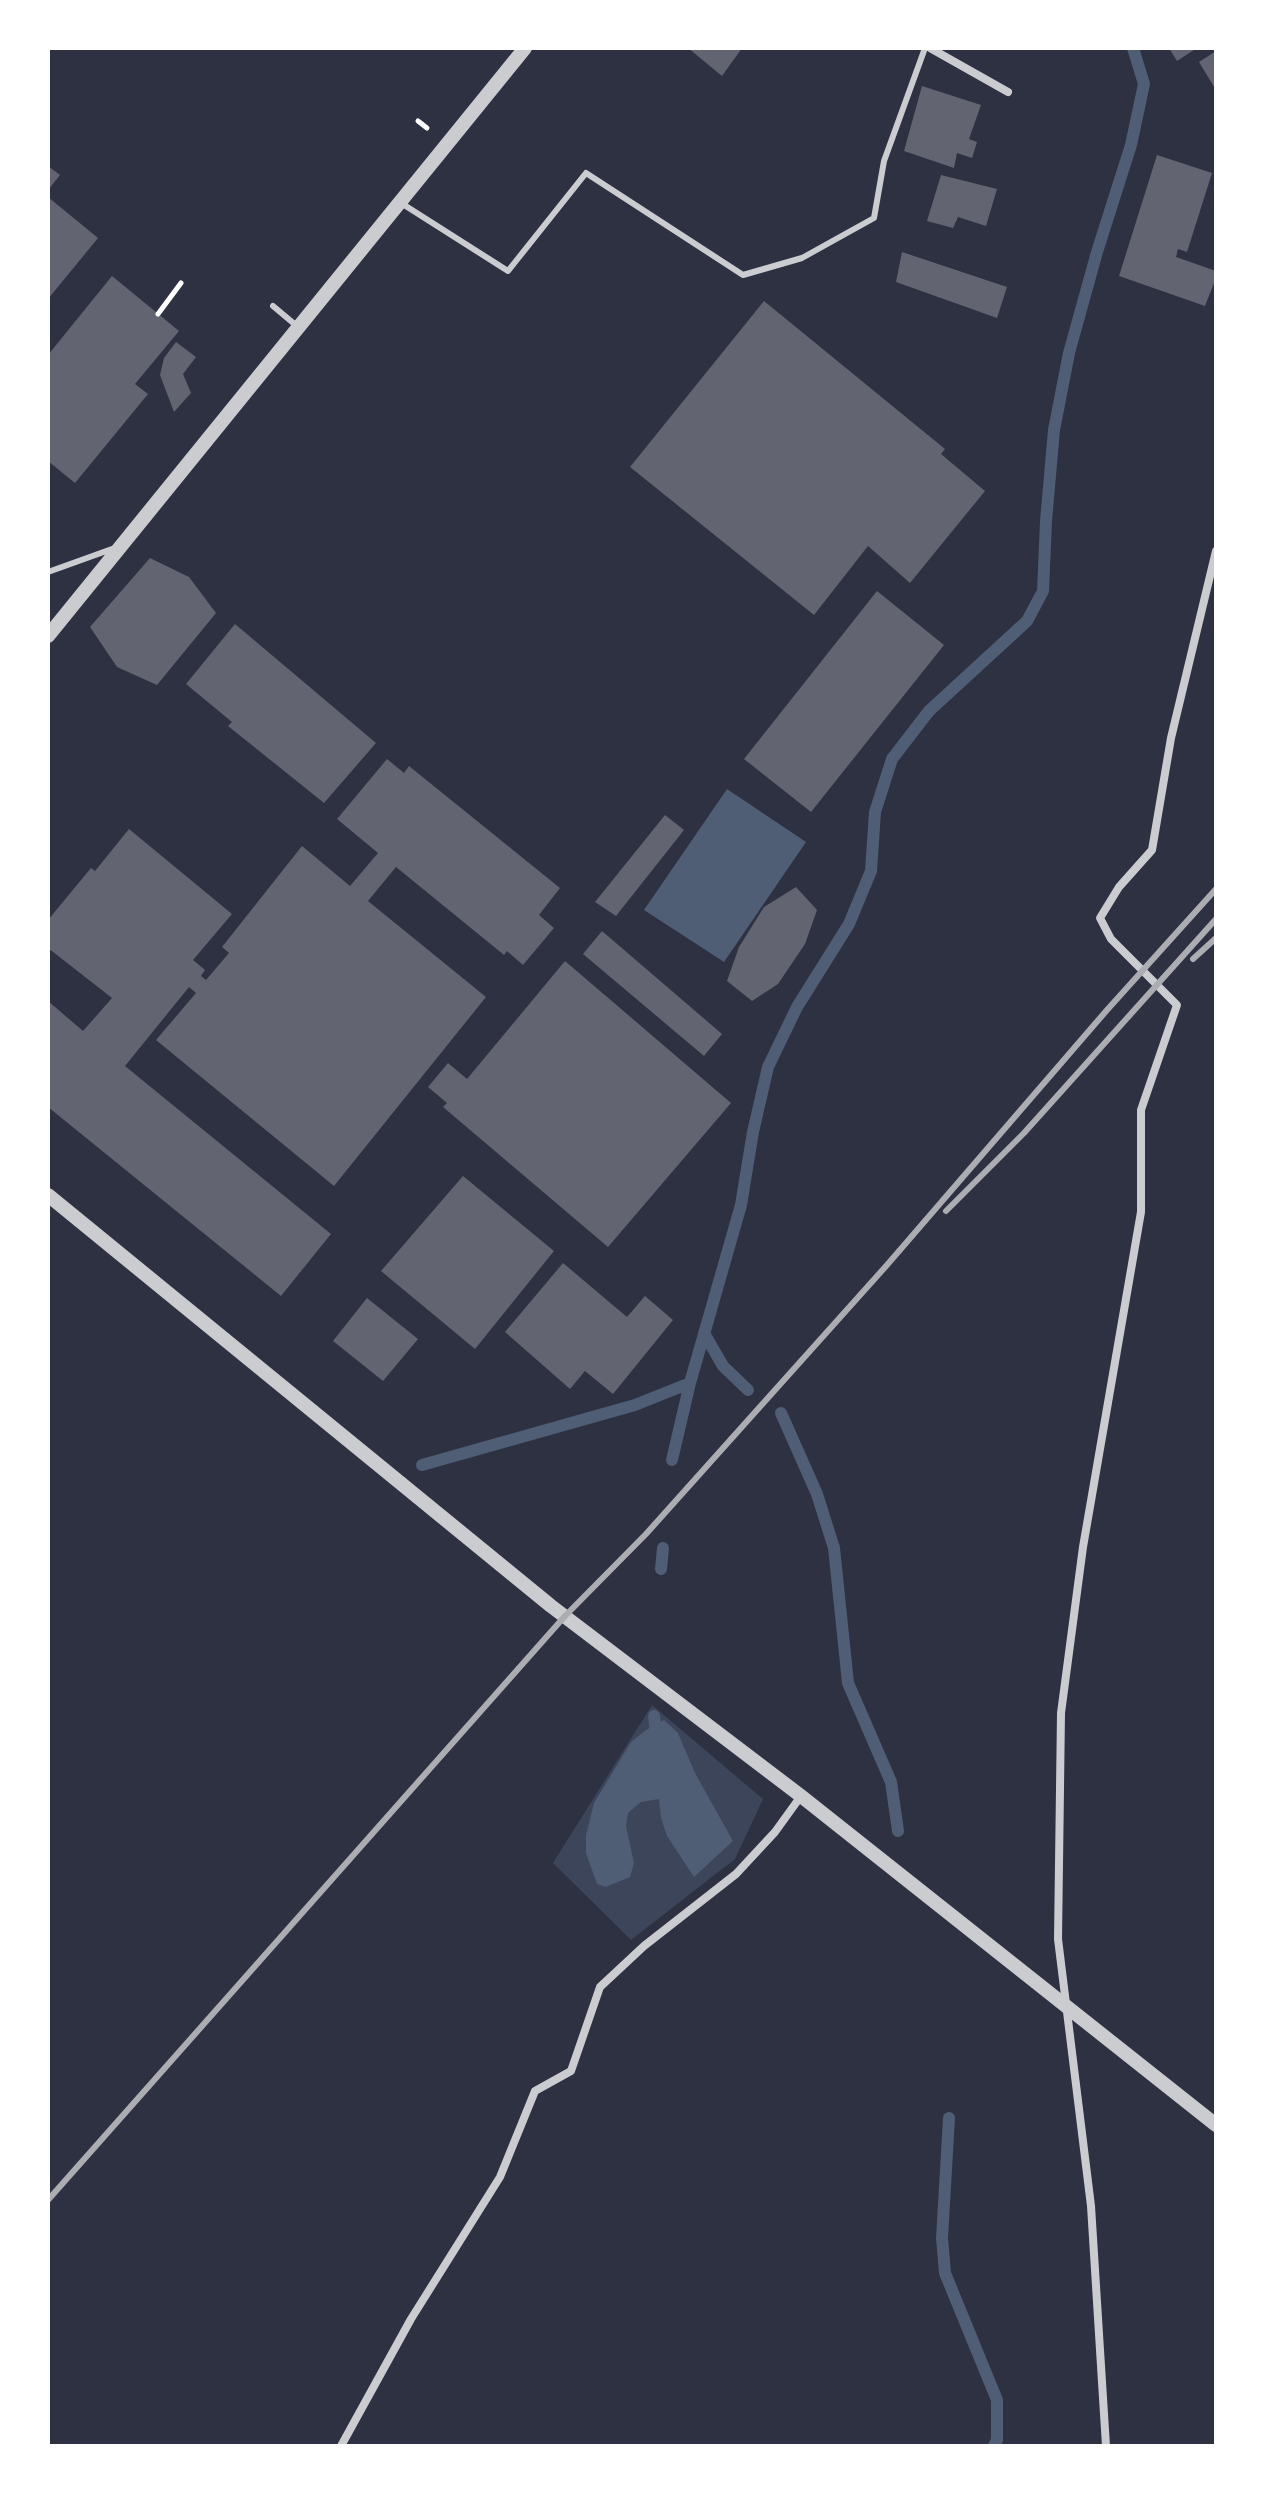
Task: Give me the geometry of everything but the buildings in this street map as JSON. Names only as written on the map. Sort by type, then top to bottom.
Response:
[{"type":"street","points":[[48,636],[525,48]]},
{"type":"street","points":[[928,48],[1008,92]]},
{"type":"street","points":[[1106,2446],[1091,2206],[1058,1939],[1061,1713],[1086,1532],[1141,1212],[1141,1110],[1177,1005],[1111,939],[1100,918],[1119,887],[1152,850],[1171,738],[1216,551]]},
{"type":"street","points":[[48,1195],[551,1606],[801,1796],[1216,2125]]},
{"type":"street","points":[[341,2446],[411,2319],[500,2177],[535,2091],[571,2071],[600,1987],[644,1946],[736,1874],[775,1832],[801,1796]]},
{"type":"lane","points":[[400,202],[508,271],[586,173],[743,275],[802,258],[874,218],[884,161],[928,48]]},
{"type":"lane","points":[[273,306],[298,327]]},
{"type":"lane","points":[[48,572],[120,546]]},
{"type":"path","points":[[158,314],[181,283]]},
{"type":"path","points":[[157,300],[164,306]]},
{"type":"shaded area","points":[[727,789],[806,842],[724,962],[644,910]]},
{"type":"shaded area","points":[[652,1705],[763,1799],[735,1859],[631,1940],[553,1863]]},
{"type":"shaded area","points":[[664,1720],[678,1733],[695,1773],[733,1841],[694,1877],[667,1836],[659,1799],[641,1802],[628,1813],[626,1826],[634,1863],[630,1877],[606,1887],[597,1884],[586,1853],[586,1835],[594,1803],[631,1742]]},
{"type":"waterway","points":[[672,1460],[690,1383],[741,1205],[768,1067],[797,1007],[849,924],[871,871],[875,812],[892,759],[929,711],[1027,621],[1043,591],[1054,430],[1069,353],[1131,145],[1144,84],[1133,48]]},
{"type":"waterway","points":[[704,1333],[723,1366],[748,1390]]},
{"type":"waterway","points":[[422,1465],[635,1405],[690,1383]]},
{"type":"waterway","points":[[781,1413],[817,1494],[834,1548],[848,1683],[891,1782],[898,1831]]},
{"type":"waterway","points":[[661,1569],[663,1548]]},
{"type":"waterway","points":[[654,1716],[657,1741]]},
{"type":"waterway","points":[[949,2118],[942,2238],[945,2273],[997,2400],[997,2440],[994,2446]]},
{"type":"railway","points":[[48,2200],[565,1616],[646,1534],[887,1265],[1216,889]]},
{"type":"railway","points":[[946,1211],[1024,1133],[1216,919]]},
{"type":"railway","points":[[1193,959],[1216,938]]}]
